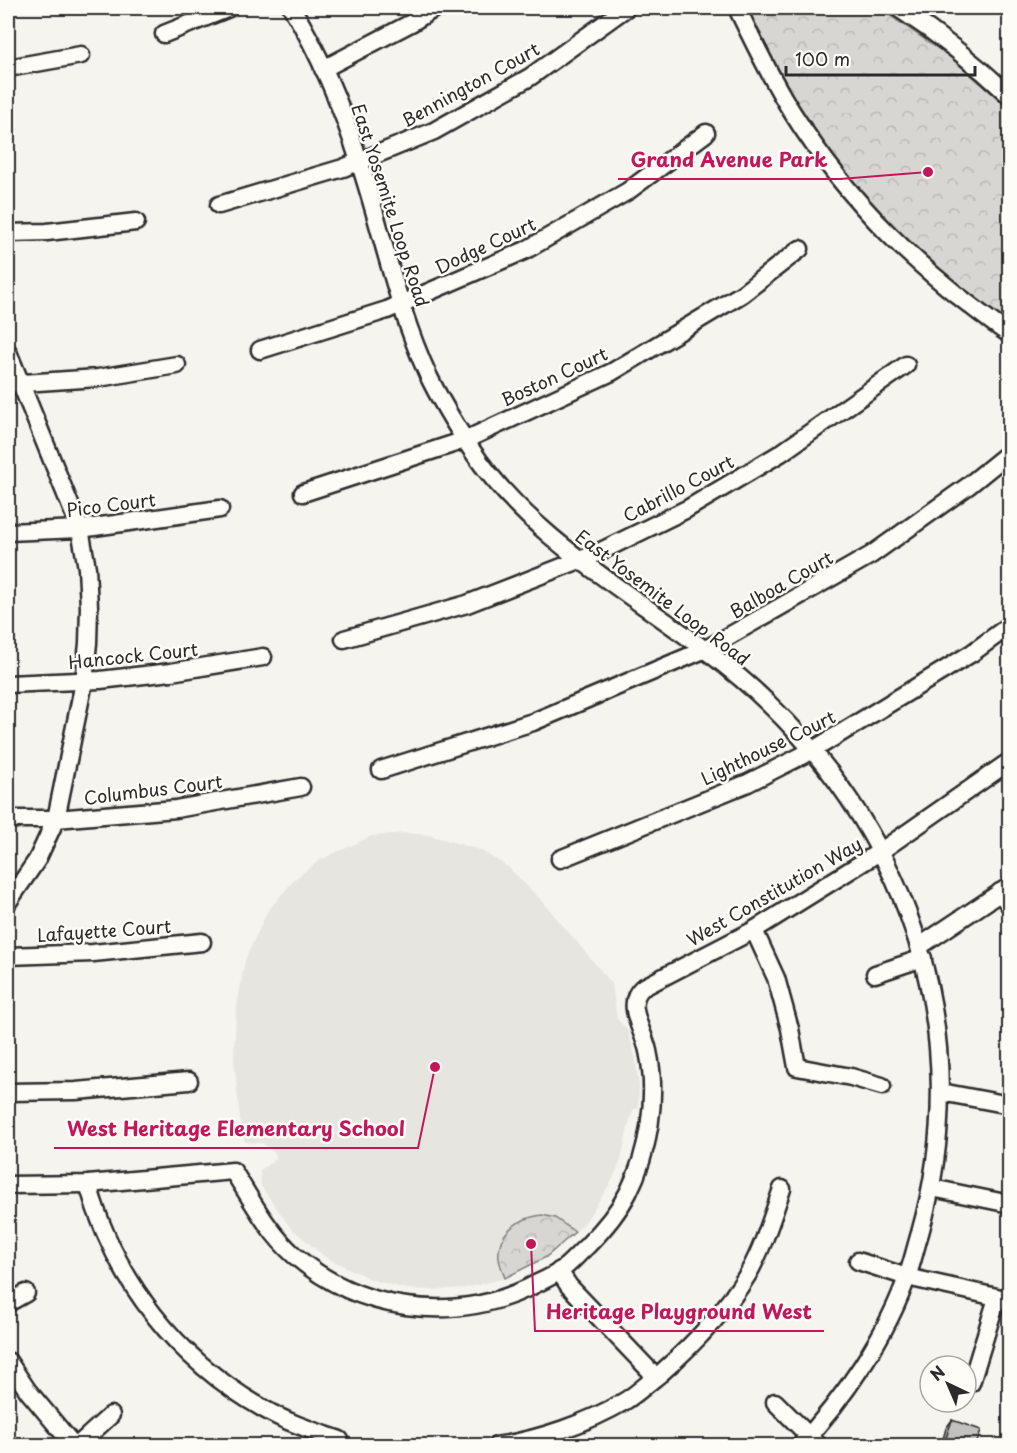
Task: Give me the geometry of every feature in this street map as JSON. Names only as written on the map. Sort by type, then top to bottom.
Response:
[{"type":"street","points":[[164,34],[229,8]]},
{"type":"street","name":"East Yosemite Loop Road","points":[[292,8],[324,69],[359,162],[402,305],[428,376],[465,440],[515,505],[580,561],[706,649],[768,702],[813,750],[855,808],[881,851],[902,899],[921,952],[936,1024],[941,1092],[939,1141],[932,1188],[908,1277],[888,1319],[858,1373],[809,1442]]},
{"type":"street","points":[[324,69],[435,8]]},
{"type":"street","name":"Bennington Court","points":[[219,205],[359,162],[434,131],[530,77],[626,8]]},
{"type":"street","points":[[737,8],[790,110],[861,206],[901,248],[926,270],[969,306],[1010,335]]},
{"type":"street","points":[[898,8],[942,38],[985,72],[1010,96]]},
{"type":"street","points":[[8,68],[81,55]]},
{"type":"street","name":"Dodge Court","points":[[260,350],[402,305],[526,250],[628,191],[706,134]]},
{"type":"street","points":[[8,234],[136,222]]},
{"type":"street","name":"Boston Court","points":[[303,493],[465,440],[612,372],[742,294],[800,249]]},
{"type":"street","points":[[8,352],[14,384],[80,529],[87,568],[89,607],[84,682],[56,819],[37,860],[8,902]]},
{"type":"street","points":[[14,384],[99,378],[177,365]]},
{"type":"street","name":"Cabrillo Court","points":[[344,639],[467,604],[580,561],[687,508],[781,453],[906,365]]},
{"type":"street","name":"Balboa Court","points":[[381,770],[533,722],[706,649],[871,555],[968,486],[1010,452]]},
{"type":"street","name":"Pico Court","points":[[8,532],[80,529],[220,509]]},
{"type":"street","name":"Lighthouse Court","points":[[560,859],[748,783],[813,750],[972,653],[1010,625]]},
{"type":"street","name":"Hancock Court","points":[[8,684],[84,682],[171,672],[262,657]]},
{"type":"street","name":"West Constitution Way","points":[[8,1185],[88,1184],[233,1170],[262,1219],[294,1255],[334,1283],[360,1294],[400,1305],[433,1309],[469,1307],[512,1295],[559,1271],[601,1232],[628,1193],[644,1154],[651,1096],[648,1052],[635,1010],[635,996],[642,988],[754,930],[881,851],[1010,761]]},
{"type":"street","name":"Columbus Court","points":[[8,819],[56,819],[176,809],[301,787]]},
{"type":"street","points":[[875,974],[921,952],[1006,895]]},
{"type":"street","points":[[754,930],[776,978],[790,1029],[797,1067],[851,1077],[882,1086]]},
{"type":"street","name":"Lafayette Court","points":[[8,956],[93,953],[202,942]]},
{"type":"street","points":[[8,1092],[76,1091],[189,1081]]},
{"type":"street","points":[[941,1092],[1010,1105]]},
{"type":"street","points":[[88,1184],[102,1225],[119,1261],[146,1304],[184,1350],[225,1384],[265,1410],[299,1426],[340,1440]]},
{"type":"street","points":[[932,1188],[1010,1204]]},
{"type":"street","points":[[496,1446],[524,1442],[591,1418],[626,1401],[689,1348],[730,1300],[749,1272],[782,1189]]},
{"type":"street","points":[[858,1262],[908,1277],[1003,1299],[978,1365]]},
{"type":"street","points":[[559,1271],[569,1286],[656,1377]]},
{"type":"street","points":[[8,1303],[26,1293]]},
{"type":"street","points":[[8,1361],[39,1405],[76,1446],[111,1415]]},
{"type":"street","points":[[775,1402],[809,1442]]},
{"type":"shaded area","points":[[405,833],[429,835],[480,850],[508,867],[543,902],[612,984],[617,1019],[628,1031],[635,1056],[639,1086],[638,1109],[634,1109],[630,1119],[621,1160],[613,1179],[586,1221],[575,1232],[560,1221],[542,1215],[519,1220],[506,1233],[499,1247],[499,1260],[505,1278],[466,1288],[407,1289],[373,1280],[325,1257],[290,1227],[261,1186],[260,1170],[276,1159],[275,1153],[262,1143],[245,1142],[240,1119],[234,1059],[236,1012],[245,960],[267,912],[295,879],[320,860],[372,836]]},
{"type":"green space","points":[[746,8],[879,8],[950,57],[1009,108],[1009,326],[904,239],[865,199],[804,117]]},
{"type":"green space","points":[[542,1215],[555,1218],[575,1232],[546,1257],[505,1278],[499,1259],[499,1250],[505,1234],[517,1223]]},
{"type":"building","points":[[952,1420],[981,1430],[976,1446],[944,1444]]},
{"type":"place","name":"Grand Avenue Park","points":[[928,172]]},
{"type":"place","name":"West Heritage Elementary School","points":[[435,1067]]},
{"type":"place","name":"Heritage Playground West","points":[[531,1244]]}]
